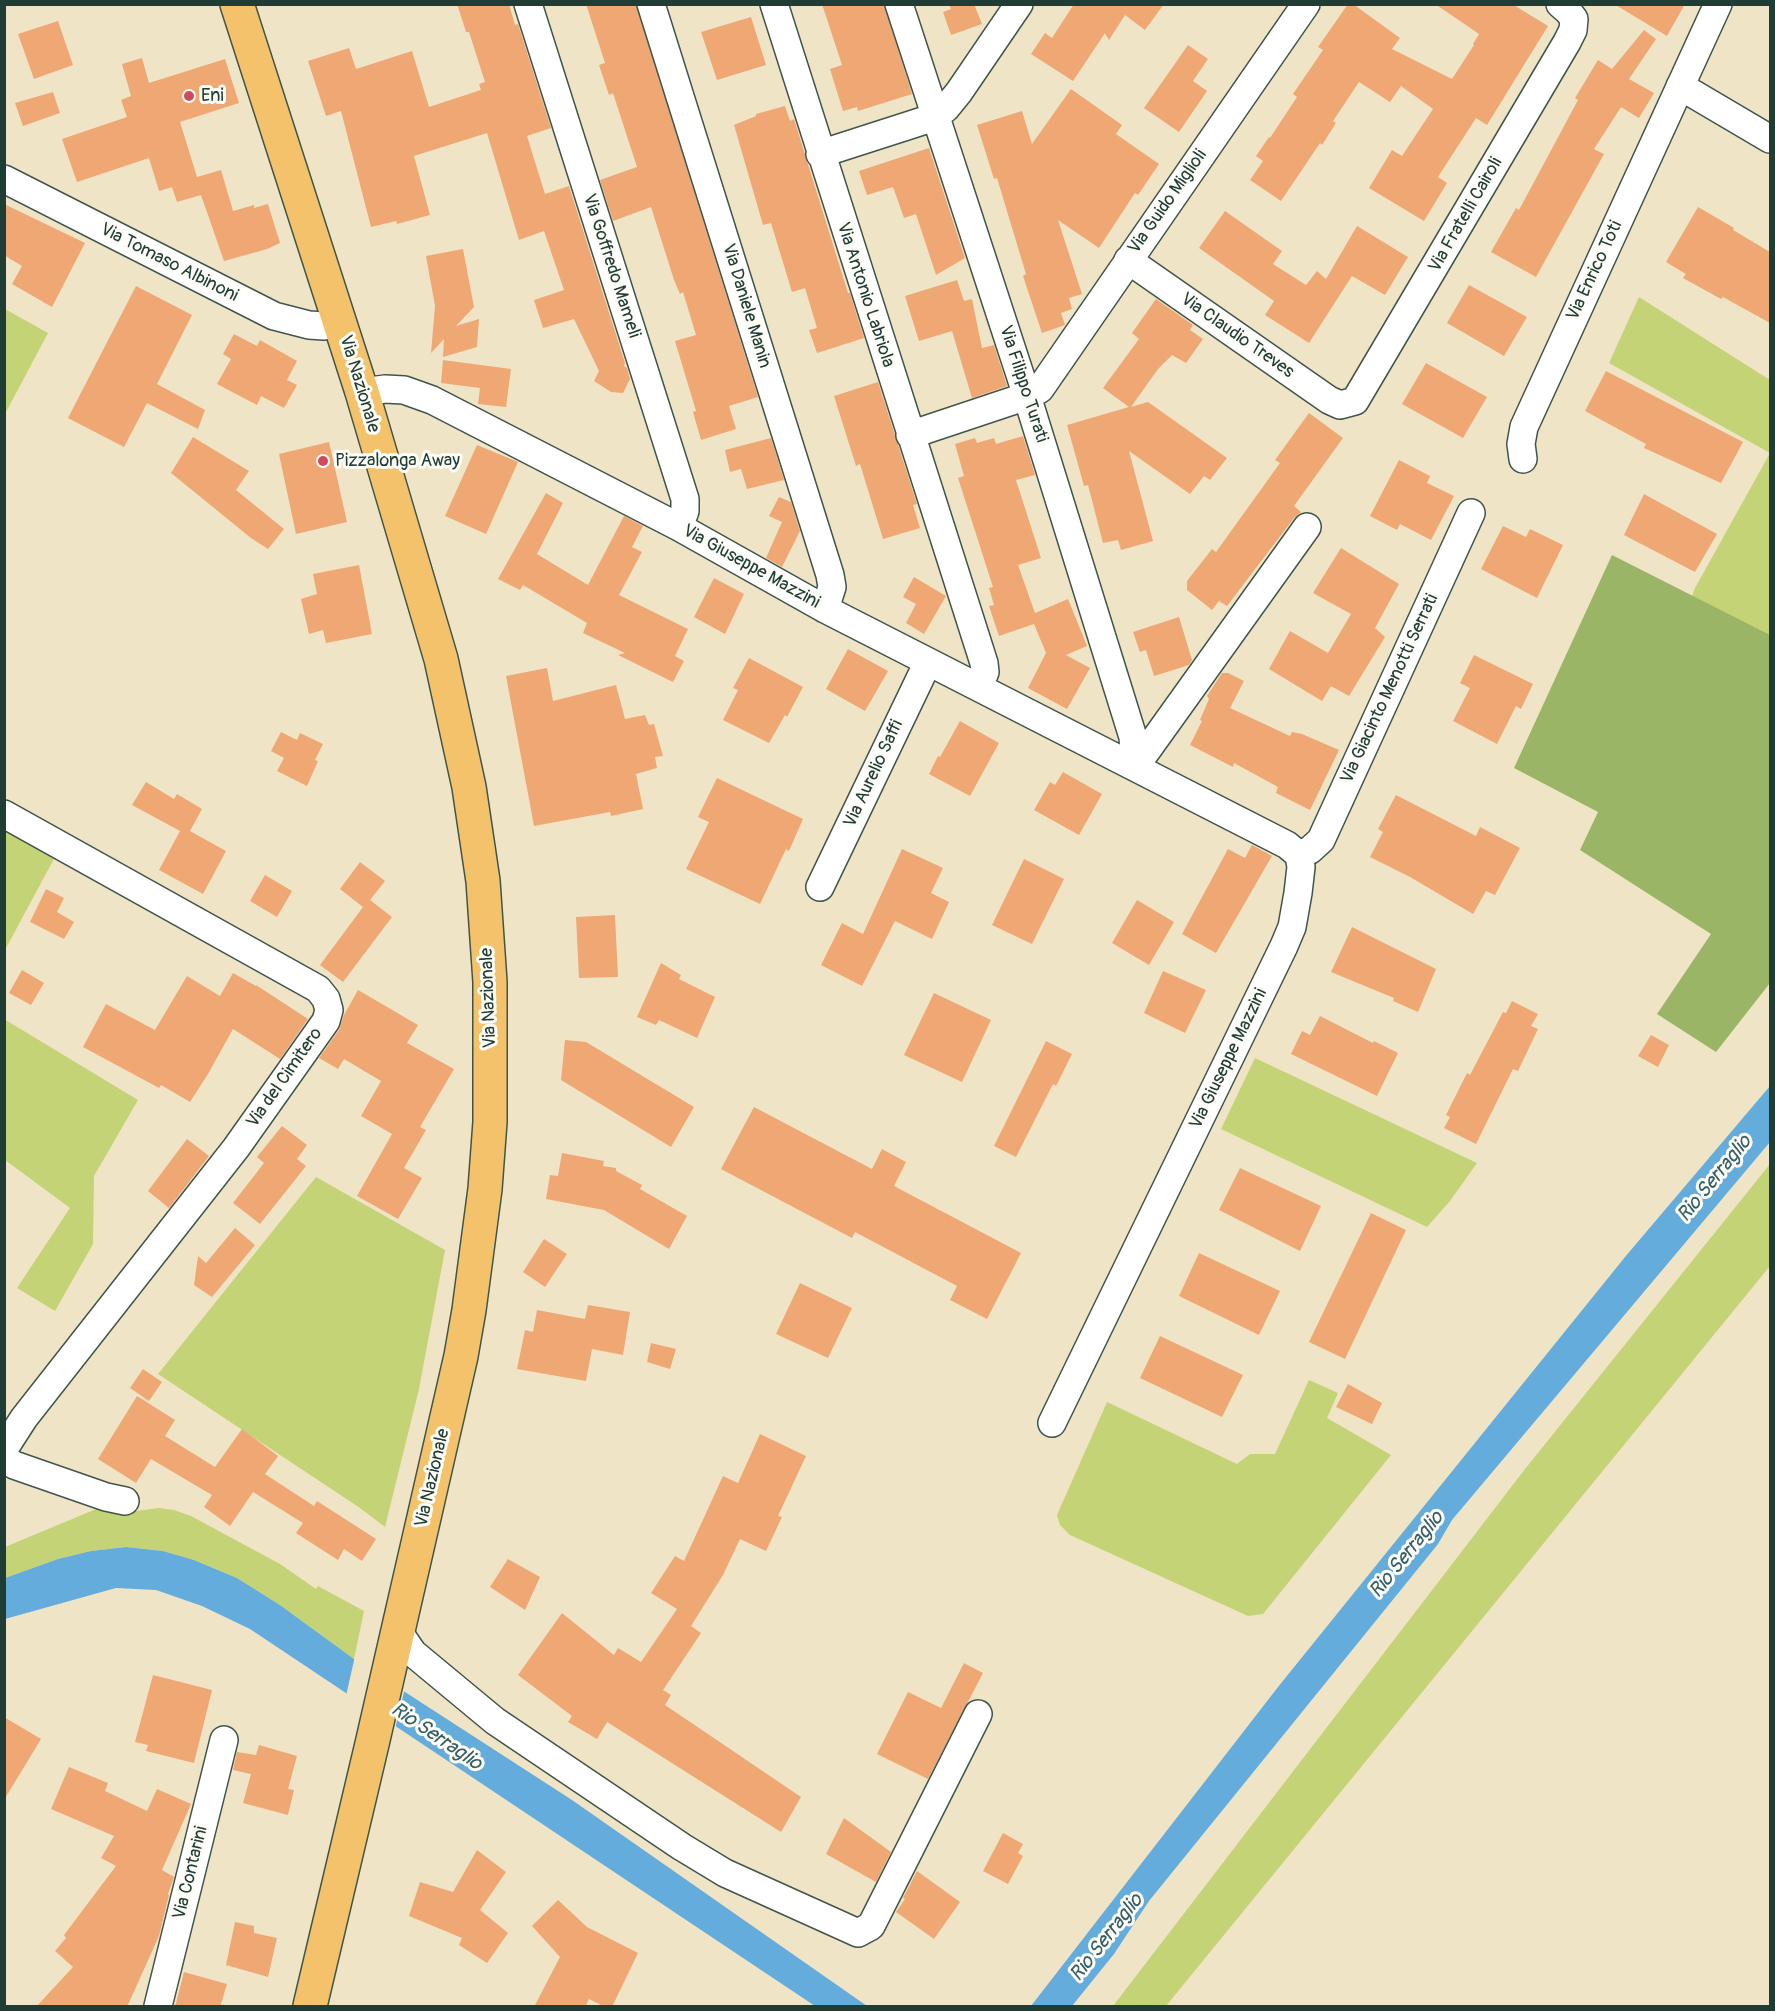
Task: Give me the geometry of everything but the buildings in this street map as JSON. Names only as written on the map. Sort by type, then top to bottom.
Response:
[{"type":"main road","name":"Via Nazionale","points":[[237,4],[362,392],[441,659],[469,787],[483,881],[489,982],[490,1122],[485,1189],[461,1356],[310,2007]]},
{"type":"street","name":"Via Goffredo Mameli","points":[[528,4],[685,499],[686,511],[679,527]]},
{"type":"street","name":"Via Daniele Manin","points":[[651,4],[830,575],[832,587],[825,609]]},
{"type":"street","name":"Via Antonio Labriola","points":[[774,4],[984,663],[985,672],[979,687]]},
{"type":"street","name":"Via Filippo Turati","points":[[899,4],[1027,396],[1133,737],[1135,767]]},
{"type":"street","points":[[820,154],[935,117],[959,92],[1020,4]]},
{"type":"street","name":"Via Guido Miglioli","points":[[1027,396],[1040,389],[1306,4]]},
{"type":"street","name":"Via Enrico Toti","points":[[1522,459],[1521,444],[1524,427],[1718,4]]},
{"type":"street","name":"Via Fratelli Cairoli","points":[[1347,404],[1355,401],[1378,365],[1567,42],[1573,30],[1567,12]]},
{"type":"street","points":[[1680,86],[1770,139]]},
{"type":"street","name":"Via Tomaso Albinoni","points":[[4,179],[274,316],[309,325],[324,326],[339,321]]},
{"type":"street","name":"Via Claudio Treves","points":[[1128,260],[1329,400],[1340,405],[1347,404]]},
{"type":"street","name":"Via Giuseppe Mazzini","points":[[362,392],[385,388],[404,390],[432,400],[679,527],[825,609],[1287,845],[1299,855],[1301,867],[1298,893],[1292,927],[1284,946],[1052,1423]]},
{"type":"street","points":[[910,435],[1027,396]]},
{"type":"street","name":"Via Giacinto Menotti Serrati","points":[[1299,855],[1310,850],[1321,840],[1471,513]]},
{"type":"street","points":[[1135,767],[1307,527]]},
{"type":"street","name":"Via Aurelio Saffi","points":[[820,887],[928,662]]},
{"type":"street","name":"Via del Cimitero","points":[[4,814],[318,989],[327,999],[329,1010],[326,1021],[236,1148],[24,1418],[4,1449]]},
{"type":"street","points":[[4,1458],[14,1465],[106,1497],[125,1501]]},
{"type":"street","points":[[395,1644],[413,1653],[495,1721],[682,1847],[725,1873],[858,1933],[871,1926],[978,1713]]},
{"type":"street","name":"Via Contarini","points":[[158,2007],[224,1740]]},
{"type":"green space","points":[[1639,297],[1770,380],[1770,453],[1609,363]]},
{"type":"green space","points":[[5,309],[48,333],[5,414]]},
{"type":"green space","points":[[1770,453],[1770,637],[1692,596]]},
{"type":"green space","points":[[1612,555],[1770,635],[1770,983],[1716,1052],[1657,1014],[1711,934],[1580,850],[1598,812],[1514,768]]},
{"type":"green space","points":[[5,826],[56,855],[5,950]]},
{"type":"green space","points":[[4,1019],[138,1100],[94,1176],[93,1244],[55,1311],[17,1288],[70,1208],[5,1160]]},
{"type":"green space","points":[[1255,1058],[1477,1163],[1450,1201],[1427,1227],[1221,1129]]},
{"type":"green space","points":[[1770,1164],[1770,1266],[1166,2006],[1113,2006],[1525,1469]]},
{"type":"green space","points":[[316,1177],[445,1250],[419,1389],[385,1527],[158,1374]]},
{"type":"green space","points":[[1309,1380],[1338,1393],[1327,1418],[1391,1455],[1263,1614],[1248,1616],[1070,1535],[1060,1525],[1057,1515],[1107,1402],[1237,1464],[1250,1454],[1275,1454]]},
{"type":"green space","points":[[101,1507],[129,1512],[159,1508],[191,1516],[280,1564],[316,1589],[318,1586],[364,1611],[354,1659],[280,1605],[237,1578],[194,1560],[163,1551],[126,1547],[91,1551],[58,1559],[5,1578],[5,1547]]},
{"type":"water","name":"Rio Serraglio","points":[[1770,1086],[1770,1142],[1452,1520],[1438,1544],[1149,1901],[1114,1954],[1072,2006],[1031,2006],[1278,1687],[1625,1257]]},
{"type":"water","name":"Rio Serraglio","points":[[126,1547],[163,1551],[194,1560],[237,1578],[280,1605],[354,1659],[572,1800],[867,2006],[815,2006],[250,1629],[202,1606],[156,1590],[116,1588],[5,1619],[5,1578],[58,1559],[91,1551]]},
{"type":"pier","points":[[355,1656],[405,1688],[395,1729],[346,1696]]},
{"type":"place","name":"Eni","points":[[189,96]]},
{"type":"place","name":"Pizzalonga Away","points":[[323,461]]}]
